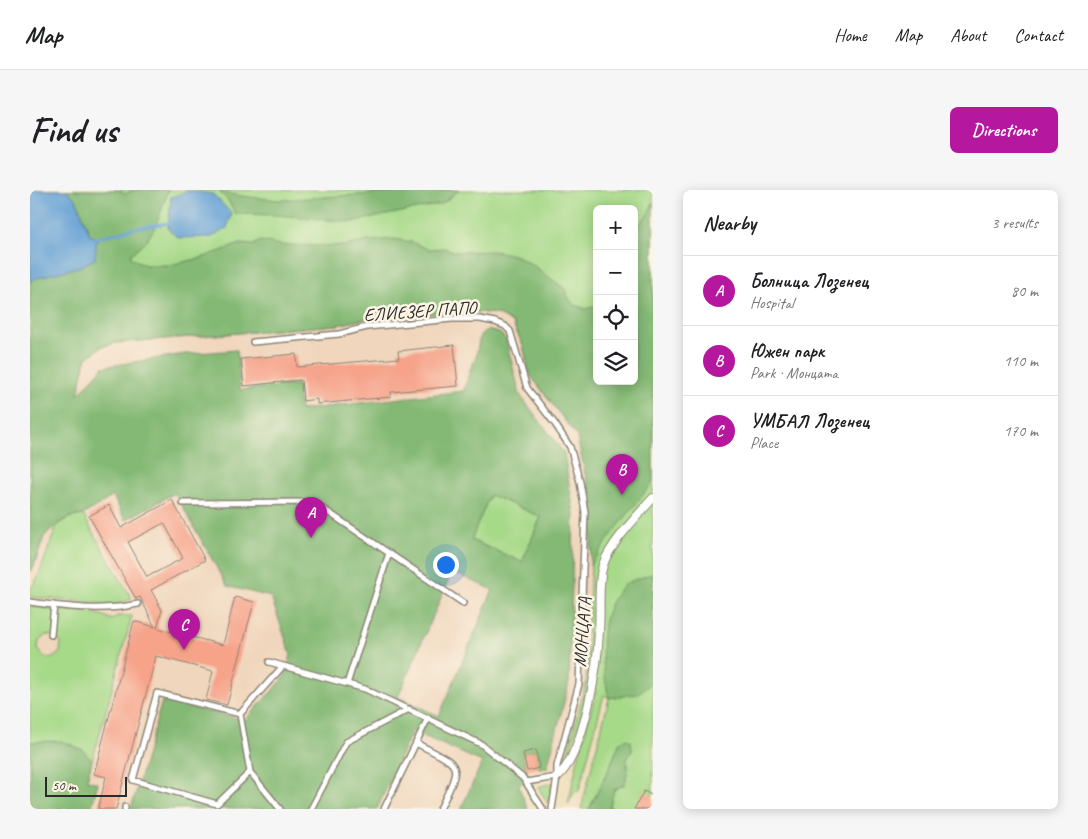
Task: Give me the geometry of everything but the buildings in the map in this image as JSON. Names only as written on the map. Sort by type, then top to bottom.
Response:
[{"type":"street","name":"МОНЦАТА","points":[[557,777],[568,766],[576,746],[594,680],[599,636],[600,581],[603,565],[614,546],[653,498]]},
{"type":"lane","name":"ЕЛИЕЗЕР ПАПО","points":[[253,342],[339,334],[367,327],[452,319],[480,319],[495,322],[505,326],[514,338],[527,388],[570,447],[580,482],[585,512],[579,684],[557,766],[552,809]]},
{"type":"lane","points":[[183,503],[313,502],[463,603]]},
{"type":"lane","points":[[347,684],[389,553]]},
{"type":"lane","points":[[30,602],[111,609],[138,604]]},
{"type":"lane","points":[[51,635],[54,605]]},
{"type":"lane","points":[[269,662],[365,689],[481,744],[526,782],[543,809]]},
{"type":"lane","points":[[240,714],[283,666]]},
{"type":"lane","points":[[240,714],[157,693],[133,780],[217,804],[250,772]]},
{"type":"lane","points":[[312,809],[346,742],[409,709]]},
{"type":"lane","points":[[240,714],[250,772],[280,809]]},
{"type":"lane","points":[[384,809],[428,718]]},
{"type":"lane","points":[[416,743],[451,761],[456,770],[455,777],[440,809]]},
{"type":"lane","points":[[526,782],[557,777]]},
{"type":"shaded area","points":[[468,311],[497,314],[513,323],[523,345],[530,375],[577,436],[593,510],[586,684],[563,766],[527,771],[519,787],[528,809],[30,809],[30,480],[77,397],[86,359],[101,347],[115,343],[337,325],[370,318]]},
{"type":"green space","points":[[30,190],[653,190],[653,796],[634,809],[609,809],[614,790],[625,784],[625,759],[632,751],[631,741],[620,742],[589,809],[581,809],[609,698],[604,695],[579,791],[575,791],[568,804],[596,691],[590,686],[567,763],[563,766],[586,684],[593,510],[577,436],[530,375],[523,345],[512,323],[497,314],[468,311],[370,318],[337,325],[115,343],[101,347],[86,359],[77,397],[30,480]]},
{"type":"green space","points":[[66,190],[119,190],[125,194],[134,190],[168,190],[151,235],[130,257],[145,265],[169,265],[201,258],[240,244],[253,245],[261,241],[281,245],[344,246],[394,239],[412,242],[428,249],[444,248],[458,252],[496,251],[517,256],[533,265],[565,289],[569,299],[575,305],[586,309],[593,306],[593,385],[638,385],[638,226],[648,214],[653,202],[653,482],[612,534],[590,566],[593,510],[577,436],[530,375],[523,345],[513,323],[497,314],[468,311],[370,318],[337,325],[115,343],[101,347],[86,359],[78,395],[103,367],[185,354],[237,350],[240,390],[297,384],[300,410],[463,391],[476,357],[480,335],[487,330],[500,333],[506,340],[520,395],[564,453],[574,514],[569,683],[547,768],[539,768],[535,750],[523,753],[527,771],[519,787],[528,809],[461,809],[482,762],[412,731],[377,809],[131,809],[162,701],[245,720],[284,678],[291,655],[271,597],[227,586],[175,493],[125,520],[113,496],[83,515],[62,521],[44,537],[30,572],[30,282],[90,235],[76,199]],"holes":[[[490,495],[541,517],[522,562],[471,540]],[[452,572],[493,590],[439,716],[398,697]]]},
{"type":"green space","points":[[431,190],[459,190],[442,204],[351,222],[277,215],[236,214],[227,199],[219,192],[279,200]]},
{"type":"green space","points":[[490,494],[541,516],[522,562],[471,540]]},
{"type":"green space","points":[[83,515],[132,599],[115,605],[30,597],[30,590],[38,577],[57,525],[71,517]]},
{"type":"green space","points":[[653,573],[653,682],[637,694],[609,698],[602,655],[602,640],[607,612],[613,599],[625,584]]},
{"type":"green space","points":[[30,606],[58,610],[87,611],[112,620],[117,616],[132,616],[92,761],[78,748],[64,742],[30,742]],"holes":[[[46,635],[55,636],[61,643],[60,652],[53,658],[44,657],[38,649],[39,641]]]},
{"type":"green space","points":[[626,739],[631,741],[632,751],[626,759],[628,769],[625,784],[614,790],[609,809],[589,809],[620,742]]},
{"type":"green space","points":[[61,741],[83,750],[92,761],[87,780],[98,783],[91,809],[30,809],[30,742]]},
{"type":"green space","points":[[552,783],[548,804],[538,787]]},
{"type":"water","points":[[30,190],[66,190],[76,199],[90,235],[97,238],[95,259],[79,267],[36,278],[30,282]]},
{"type":"water","points":[[188,191],[213,194],[232,214],[227,228],[212,237],[179,238],[168,229],[171,197]]},
{"type":"waterway","points":[[93,239],[135,228],[169,223]]},
{"type":"place","name":"Южен парк","points":[[622,495]]},
{"type":"place","name":"Болница Лозенец","points":[[311,538]]},
{"type":"place","name":"УМБАЛ Лозенец","points":[[184,650]]}]
